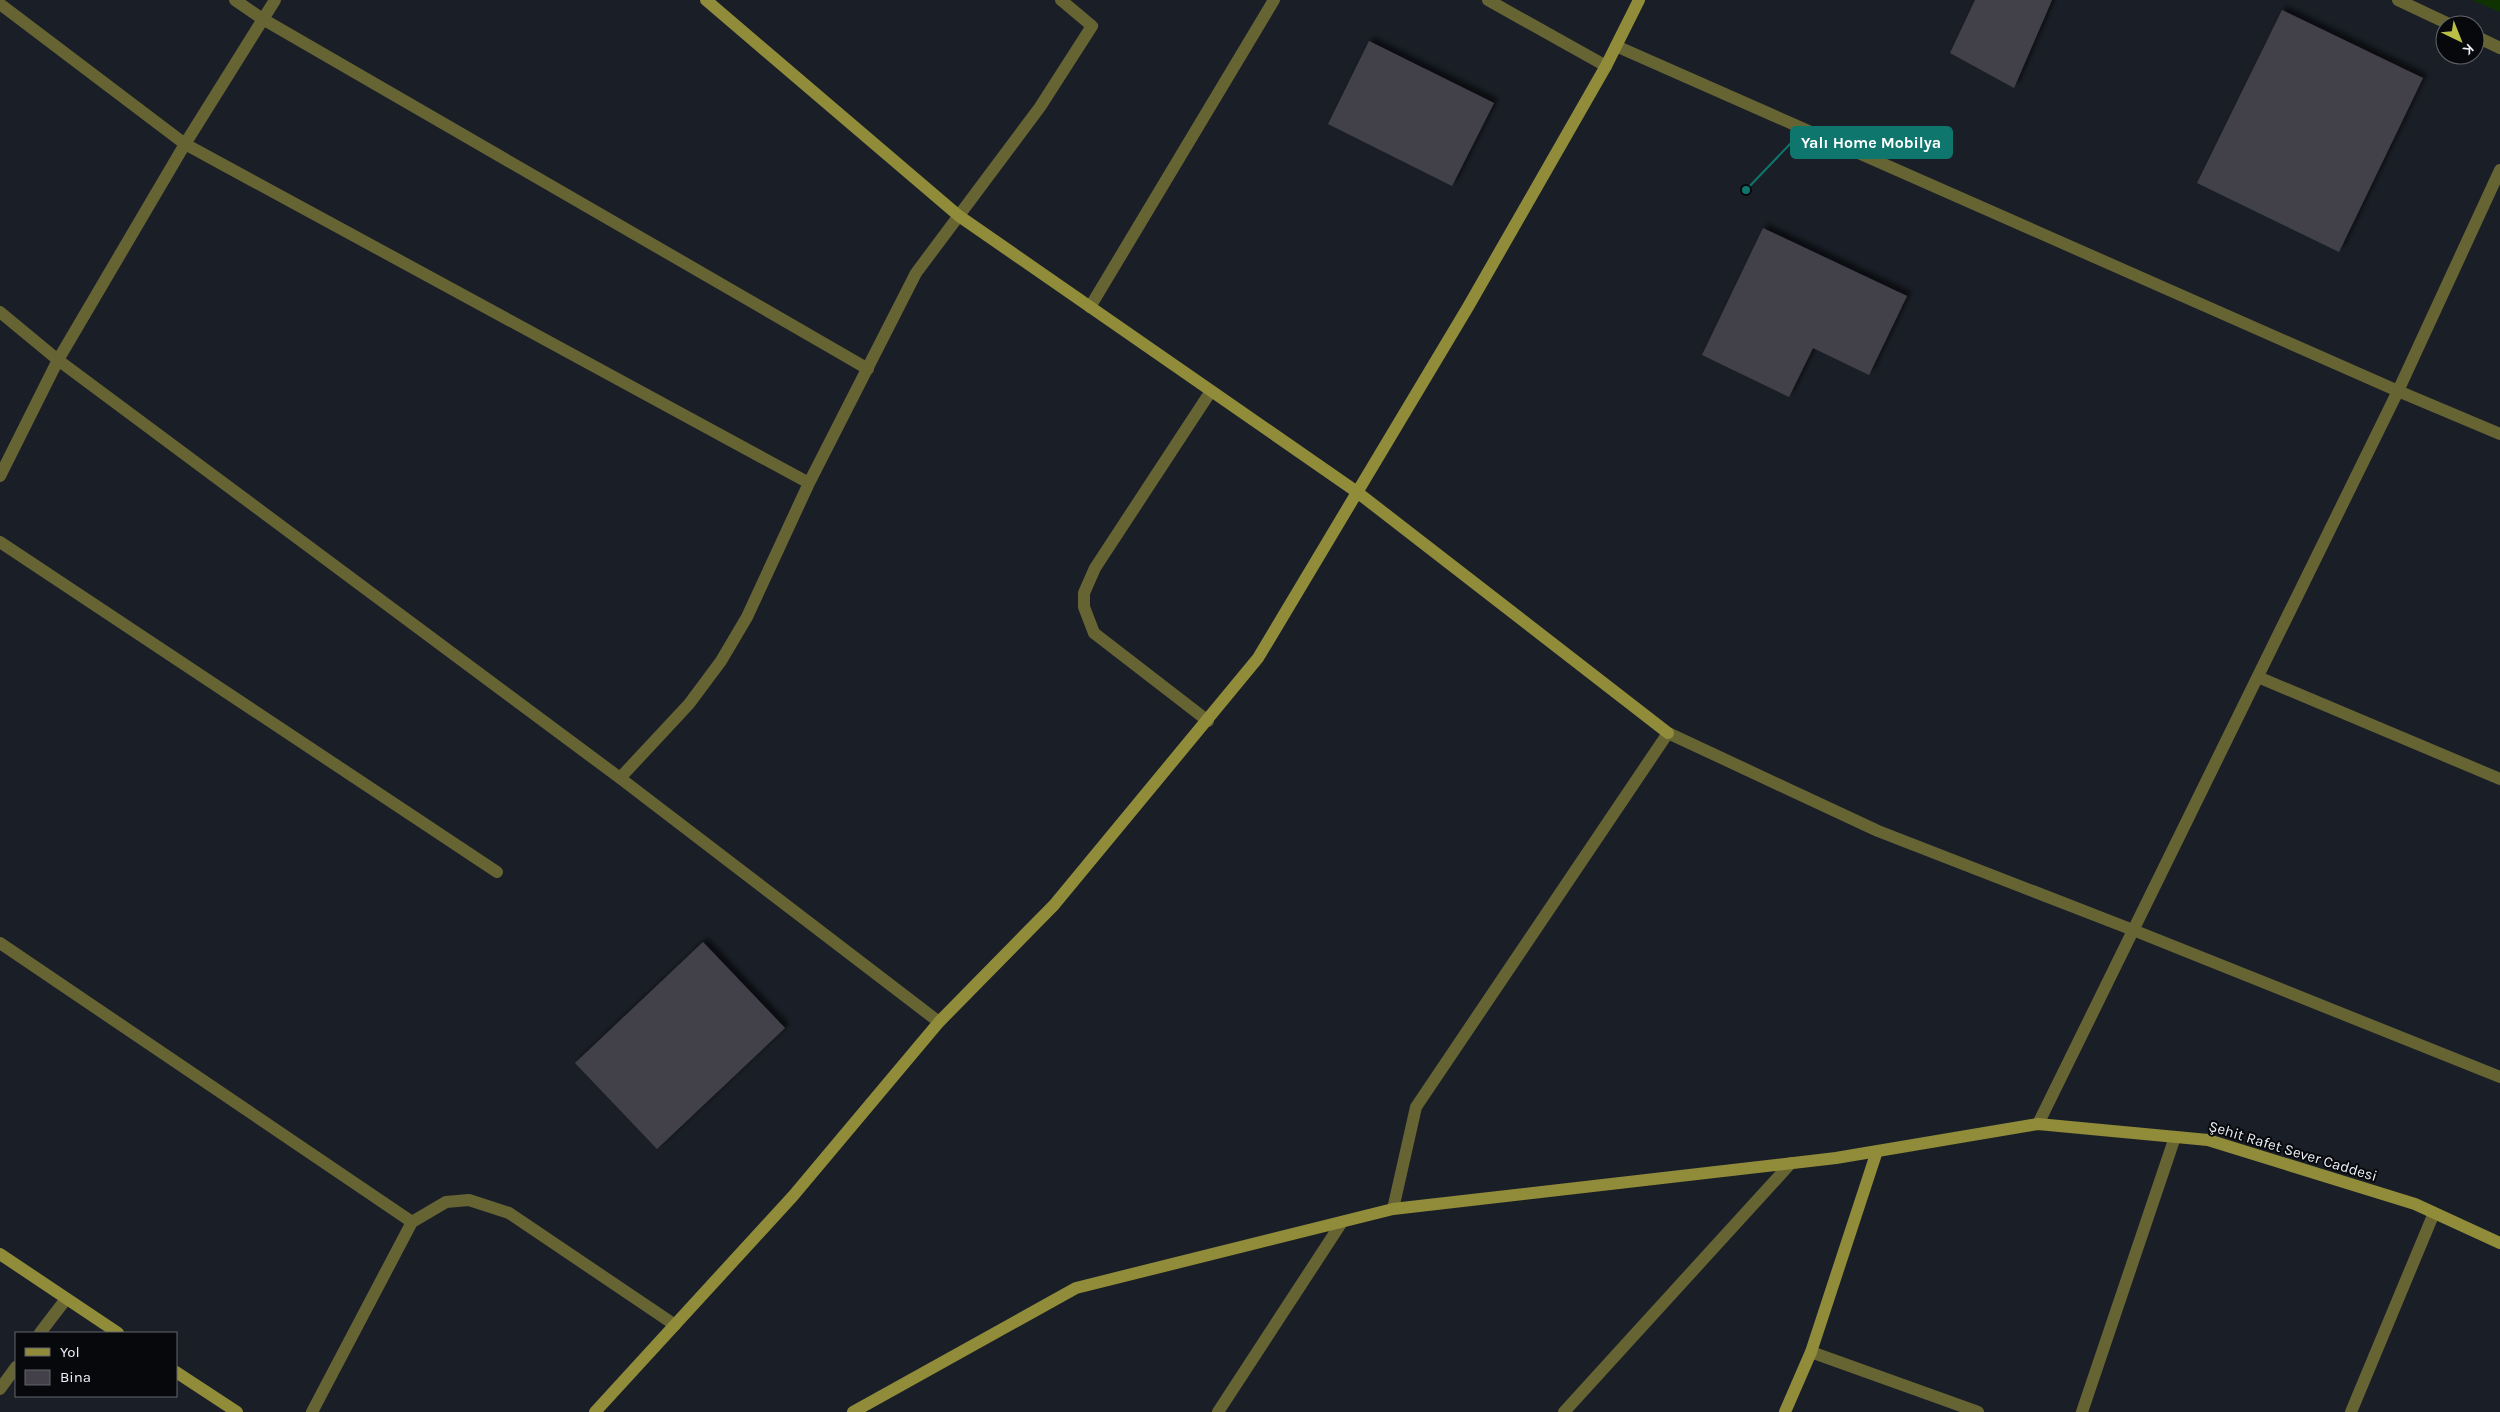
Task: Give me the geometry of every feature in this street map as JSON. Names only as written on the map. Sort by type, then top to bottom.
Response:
[{"type":"street","points":[[234,0],[261,18],[868,369]]},
{"type":"street","points":[[0,476],[58,360],[185,144],[261,18],[274,0]]},
{"type":"street","points":[[706,0],[959,216],[1357,492],[1668,733],[1878,831],[2133,930],[2500,1077]]},
{"type":"street","points":[[620,778],[689,704],[721,661],[747,616],[809,483],[916,273],[1040,107],[1092,26],[1061,0]]},
{"type":"street","points":[[1090,307],[1274,0]]},
{"type":"street","points":[[1488,0],[1606,66]]},
{"type":"street","points":[[595,1412],[793,1196],[939,1022],[1054,905],[1208,721],[1258,658],[1468,307],[1606,66],[1639,0]]},
{"type":"street","points":[[2398,0],[2435,17]]},
{"type":"street","points":[[0,4],[185,144],[809,483]]},
{"type":"street","points":[[2485,41],[2500,48]]},
{"type":"street","points":[[1616,46],[2398,391],[2500,434]]},
{"type":"street","points":[[2038,1124],[2398,391],[2500,170]]},
{"type":"street","points":[[0,312],[58,360],[620,778],[939,1022]]},
{"type":"street","points":[[1208,721],[1094,632],[1087,621],[1084,593],[1095,568],[1211,391]]},
{"type":"street","points":[[0,542],[497,872]]},
{"type":"street","points":[[2258,677],[2500,779]]},
{"type":"street","points":[[1393,1209],[1416,1107],[1668,733]]},
{"type":"street","points":[[0,943],[412,1222]]},
{"type":"street","name":"Şehit Rafet Sever Caddesi","points":[[853,1412],[1076,1288],[1393,1209],[1790,1163],[1877,1151],[2038,1124],[2208,1140],[2414,1204],[2500,1243]]},
{"type":"street","points":[[2082,1412],[2175,1137]]},
{"type":"street","points":[[1785,1412],[1811,1352],[1877,1151]]},
{"type":"street","points":[[1564,1412],[1790,1163]]},
{"type":"street","points":[[312,1412],[412,1222],[446,1202],[469,1200],[509,1213],[675,1325]]},
{"type":"street","points":[[2352,1412],[2434,1212]]},
{"type":"street","points":[[1218,1412],[1342,1222]]},
{"type":"street","points":[[0,1254],[117,1332]]},
{"type":"street","points":[[41,1332],[66,1298]]},
{"type":"street","points":[[1811,1352],[1978,1412]]},
{"type":"street","points":[[0,1389],[15,1368]]},
{"type":"street","points":[[178,1373],[237,1412]]},
{"type":"green space","points":[[2472,0],[2500,0],[2500,12]]},
{"type":"building","points":[[1975,0],[2052,0],[2014,88],[1950,53]]},
{"type":"building","points":[[2282,10],[2423,78],[2339,252],[2197,183]]},
{"type":"building","points":[[1369,41],[1494,103],[1452,186],[1328,124]]},
{"type":"building","points":[[1763,228],[1907,296],[1869,375],[1813,348],[1789,397],[1702,355]]},
{"type":"building","points":[[703,942],[785,1028],[657,1149],[575,1063]]},
{"type":"place","name":"Yalı Home Mobilya","points":[[1746,190]]}]
